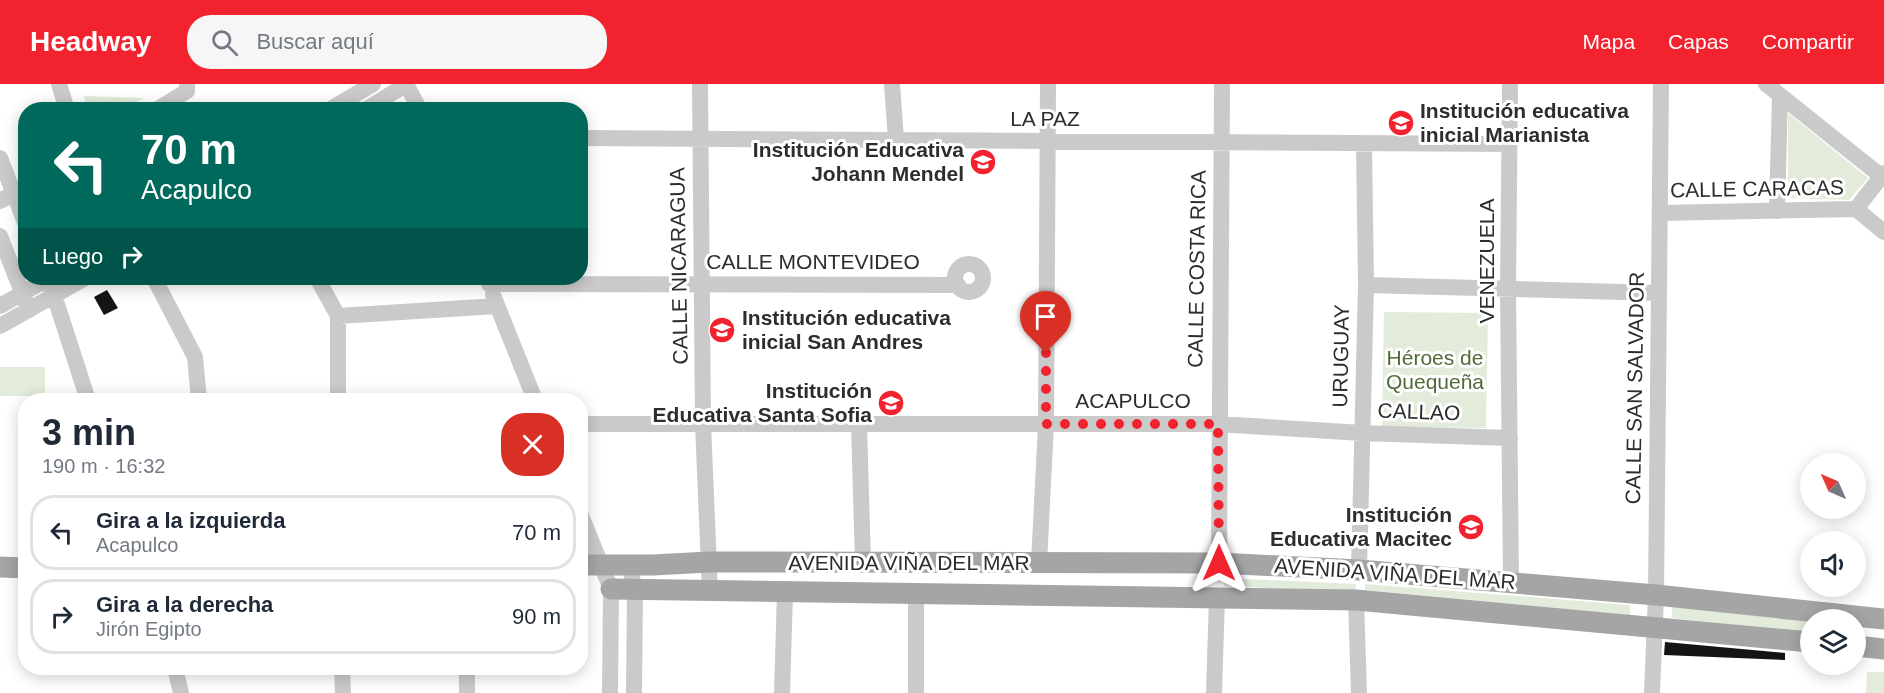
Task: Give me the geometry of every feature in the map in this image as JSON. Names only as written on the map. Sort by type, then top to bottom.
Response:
[{"type":"main road","name":"AVENIDA VIÑA DEL MAR","points":[[591,565],[709,562],[1219,563],[1359,570],[1511,582],[1884,619]]},
{"type":"main road","points":[[0,567],[18,568]]},
{"type":"main road","points":[[0,582],[18,582]]},
{"type":"main road","name":"AVENIDA VIÑA DEL MAR","points":[[611,590],[1356,600],[1800,641]]},
{"type":"main road","points":[[1866,647],[1884,649]]},
{"type":"street","points":[[59,84],[65,102]]},
{"type":"street","points":[[169,102],[187,91],[187,84]]},
{"type":"street","points":[[343,102],[373,84]]},
{"type":"street","points":[[377,102],[407,84],[416,102]]},
{"type":"street","name":"CALLE NICARAGUA","points":[[700,84],[703,424],[710,591]]},
{"type":"street","points":[[892,84],[896,141]]},
{"type":"street","points":[[1039,563],[1046,424],[1048,84]]},
{"type":"street","name":"CALLE COSTA RICA","points":[[1219,563],[1218,424],[1222,84]]},
{"type":"street","name":"VENEZUELA","points":[[1510,84],[1508,289],[1511,582]]},
{"type":"street","name":"CALLE SAN SALVADOR","points":[[1652,693],[1656,595],[1661,84]]},
{"type":"street","points":[[1766,84],[1883,174],[1856,209],[1884,232]]},
{"type":"street","points":[[1777,211],[1780,96]]},
{"type":"street","name":"LA PAZ","points":[[588,138],[1510,144]]},
{"type":"street","name":"URUGUAY","points":[[1359,570],[1366,285],[1364,144]]},
{"type":"street","points":[[0,158],[13,193]]},
{"type":"street","name":"CALLE CARACAS","points":[[1659,213],[1856,209]]},
{"type":"street","points":[[0,236],[18,283]]},
{"type":"street","name":"CALLE MONTEVIDEO","points":[[588,282],[958,285]]},
{"type":"street","points":[[19,285],[29,310]]},
{"type":"street","points":[[0,306],[35,285]]},
{"type":"street","points":[[50,285],[86,393]]},
{"type":"street","points":[[0,327],[72,285]]},
{"type":"street","points":[[158,285],[195,357],[198,393]]},
{"type":"street","points":[[321,285],[338,316],[338,393]]},
{"type":"street","points":[[489,285],[532,393]]},
{"type":"street","points":[[1366,285],[1659,293]]},
{"type":"street","points":[[338,316],[497,306]]},
{"type":"street","name":"ACAPULCO","points":[[588,424],[1218,424]]},
{"type":"street","name":"CALLAO","points":[[1218,424],[1362,433],[1510,438]]},
{"type":"street","points":[[859,425],[863,562]]},
{"type":"street","points":[[591,565],[611,590],[610,693]]},
{"type":"street","points":[[629,565],[635,590],[634,693]]},
{"type":"street","points":[[783,693],[785,592]]},
{"type":"street","points":[[916,594],[916,693]]},
{"type":"street","points":[[1214,693],[1217,597]]},
{"type":"street","points":[[1356,600],[1359,693]]},
{"type":"street","points":[[177,675],[181,693]]},
{"type":"street","points":[[342,675],[343,693]]},
{"type":"street","points":[[467,675],[467,693]]},
{"type":"green space","points":[[84,96],[144,98],[137,102],[85,102]]},
{"type":"green space","points":[[1788,113],[1868,178],[1849,200],[1788,198]]},
{"type":"green space","name":"Héroes de Quequeña","points":[[1384,312],[1488,313],[1486,428],[1382,427]]},
{"type":"green space","points":[[0,367],[45,367],[45,393],[0,396]]},
{"type":"green space","points":[[1225,578],[1356,584],[1356,592],[1224,586]]},
{"type":"green space","points":[[1365,584],[1630,605],[1630,615],[1365,590]]},
{"type":"green space","points":[[1672,607],[1800,620],[1800,632],[1672,618]]},
{"type":"green space","points":[[1867,672],[1884,672],[1884,693],[1866,693]]},
{"type":"building","points":[[107,290],[118,308],[104,315],[94,297]]},
{"type":"building","points":[[1665,642],[1785,653],[1785,660],[1664,655]]},
{"type":"place","name":"Institución educativa inicial Marianista","points":[[1401,123]]},
{"type":"place","name":"Institución Educativa Johann Mendel","points":[[983,162]]},
{"type":"place","name":"Institución educativa inicial San Andres","points":[[722,330]]},
{"type":"place","name":"Institución Educativa Santa Sofia","points":[[891,403]]},
{"type":"place","name":"Institución Educativa Macitec","points":[[1471,527]]},
{"type":"route","points":[[1046,353],[1046,424],[1218,424],[1219,563]]}]
